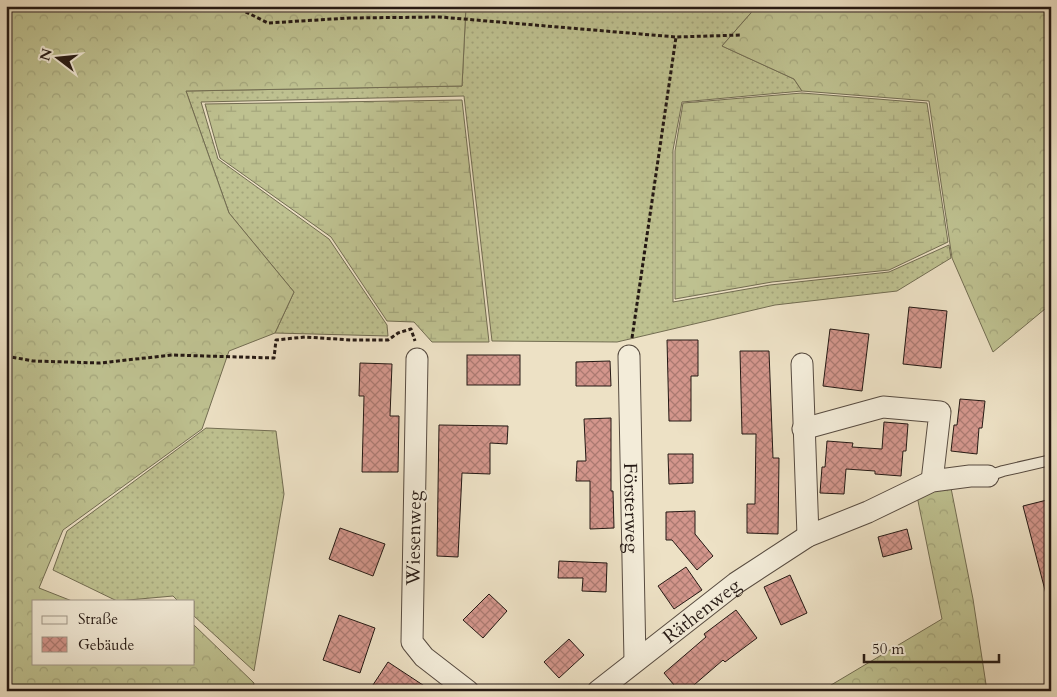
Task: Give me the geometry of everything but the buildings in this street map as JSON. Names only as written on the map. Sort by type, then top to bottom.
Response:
[{"type":"street","name":"Försterweg","points":[[629,356],[634,661]]},
{"type":"street","name":"Wiesenweg","points":[[416,359],[412,642],[424,657],[468,691]]},
{"type":"street","points":[[802,364],[808,536]]},
{"type":"street","points":[[803,429],[883,406],[940,412],[932,481]]},
{"type":"street","name":"Räthenweg","points":[[598,691],[736,583],[808,536],[868,512],[932,481],[996,474]]},
{"type":"lane","points":[[996,474],[1051,460]]},
{"type":"path","points":[[234,6],[268,23],[349,18],[440,18],[676,37],[741,35]]},
{"type":"path","points":[[629,356],[676,37]]},
{"type":"path","points":[[6,356],[33,360],[100,364],[172,355],[274,358],[276,340],[305,337],[388,340],[398,333],[411,330],[415,336],[416,359]]},
{"type":"green space","points":[[6,6],[466,6],[462,86],[186,91],[229,213],[294,292],[275,333],[229,351],[202,429],[63,530],[39,588],[69,600],[32,600],[32,664],[195,664],[195,626],[254,683],[253,691],[6,691]]},
{"type":"green space","points":[[466,6],[757,6],[722,46],[794,79],[802,91],[682,102],[673,150],[673,302],[770,285],[889,272],[949,245],[951,258],[897,291],[775,305],[617,342],[492,341],[464,96],[201,102],[218,159],[329,239],[387,325],[388,336],[275,333],[294,292],[229,213],[186,91],[462,86]]},
{"type":"green space","points":[[757,6],[1051,6],[1051,304],[993,352],[952,258],[929,101],[802,91],[794,79],[722,46]]},
{"type":"green space","points":[[802,93],[927,103],[948,242],[889,270],[772,282],[675,299],[675,151],[683,103]]},
{"type":"green space","points":[[462,100],[489,342],[432,342],[414,322],[387,321],[331,237],[220,158],[205,104]]},
{"type":"green space","points":[[206,428],[276,431],[284,494],[254,671],[195,617],[195,600],[177,600],[173,596],[115,600],[53,570],[67,531]]},
{"type":"green space","points":[[933,487],[951,488],[973,599],[987,691],[821,691],[942,619],[917,496]]}]
